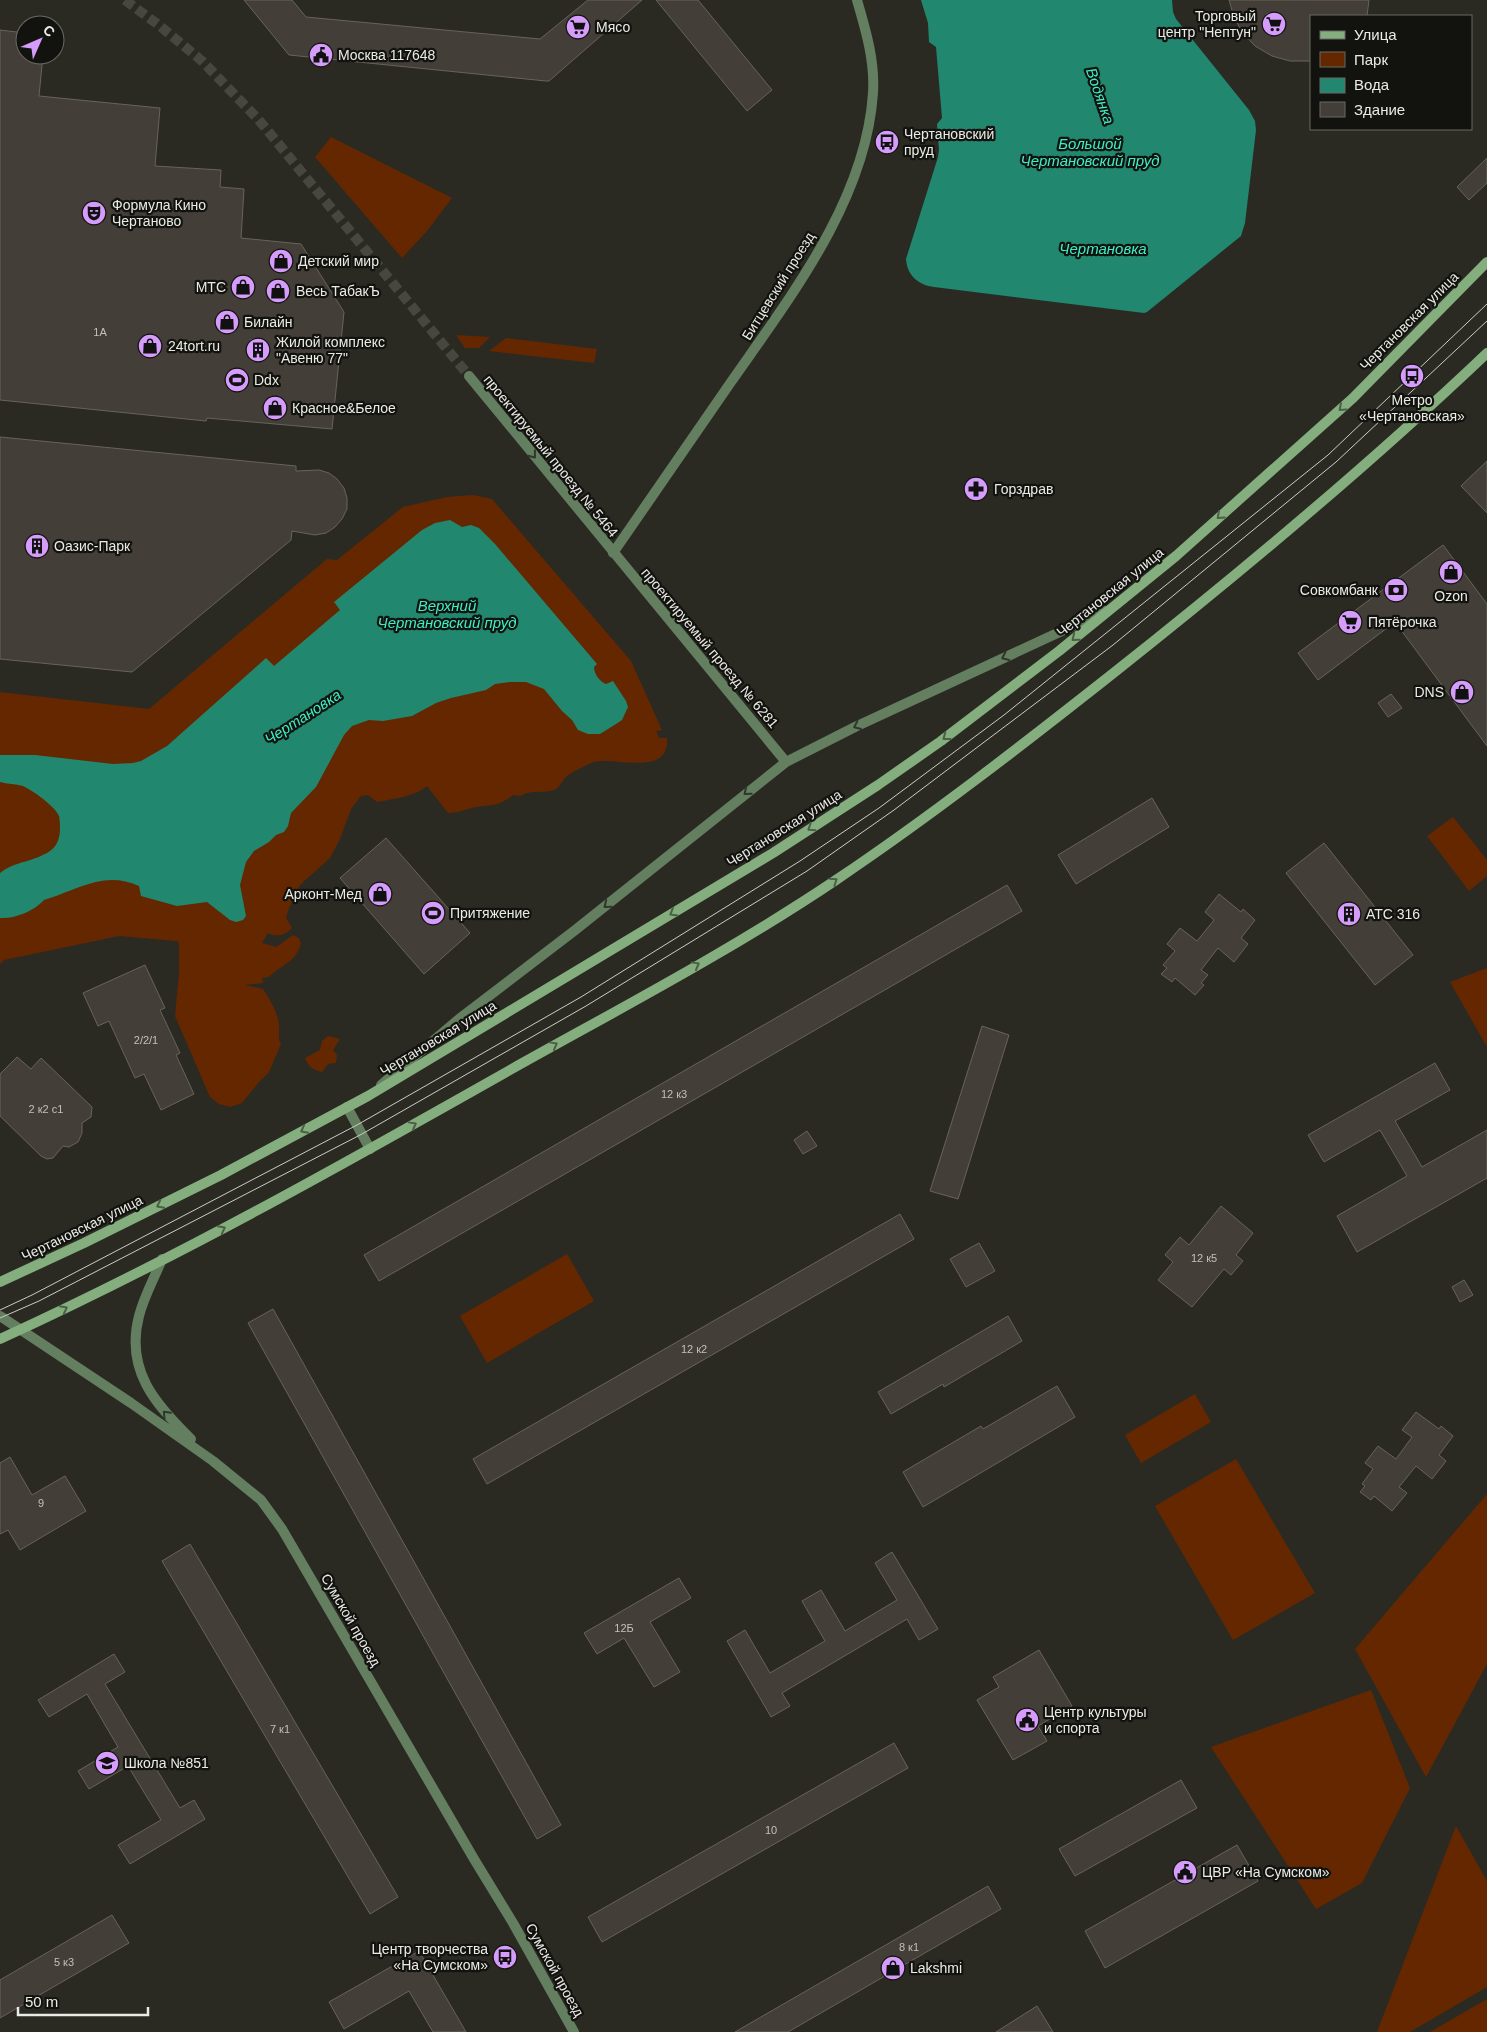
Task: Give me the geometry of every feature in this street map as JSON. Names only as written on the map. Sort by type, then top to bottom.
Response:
[{"type":"main road","name":"Чертановская улица","points":[[0,1282],[84,1243],[212,1179],[347,1108],[764,858],[878,785],[941,741],[1059,651],[1176,556],[1353,398],[1487,262]]},
{"type":"main road","points":[[0,1339],[250,1215],[749,936],[836,880],[997,764],[1187,614],[1387,446],[1487,353]]},
{"type":"street","name":"Битцевский проезд","points":[[612,553],[790,298],[844,200],[864,148],[873,93],[873,66],[857,0]]},
{"type":"street","name":"проектируемый проезд № 5464","points":[[469,376],[612,553]]},
{"type":"street","name":"проектируемый проезд № 6281","points":[[612,553],[786,762]]},
{"type":"street","points":[[368,1096],[460,1019],[786,762],[864,723],[1113,608]]},
{"type":"street","points":[[347,1108],[370,1149]]},
{"type":"street","points":[[162,1259],[139,1314],[135,1339],[138,1363],[150,1393],[162,1411],[212,1461]]},
{"type":"street","name":"Сумской проезд","points":[[0,1316],[131,1403],[212,1461],[261,1500],[282,1529],[513,1923],[574,2032]]},
{"type":"green space","points":[[331,137],[452,198],[427,231],[402,258],[315,157]]},
{"type":"green space","points":[[456,335],[490,337],[479,348],[465,348]]},
{"type":"green space","points":[[506,338],[597,349],[594,363],[489,351]]},
{"type":"green space","points":[[473,495],[492,499],[631,661],[662,730],[656,731],[659,738],[667,738],[666,750],[660,758],[650,762],[639,763],[594,762],[567,776],[558,788],[554,790],[528,793],[520,796],[513,795],[497,804],[448,813],[427,786],[410,795],[377,802],[368,795],[361,796],[351,809],[340,839],[330,858],[300,885],[286,918],[292,928],[281,935],[268,933],[262,943],[276,947],[293,935],[299,938],[301,944],[291,960],[269,977],[262,978],[263,983],[245,985],[263,989],[268,997],[278,1019],[281,1044],[269,1072],[242,1103],[230,1107],[219,1104],[210,1097],[175,1016],[179,973],[179,943],[177,941],[119,936],[4,960],[0,964],[0,692],[149,709],[327,559],[337,560],[403,507],[447,497]]},
{"type":"green space","points":[[1453,817],[1487,860],[1487,876],[1469,891],[1427,836]]},
{"type":"green space","points":[[1487,968],[1487,1047],[1450,982]]},
{"type":"green space","points":[[328,1036],[340,1039],[333,1050],[337,1055],[336,1063],[328,1064],[322,1072],[312,1068],[305,1058],[320,1050],[322,1041]]},
{"type":"green space","points":[[567,1254],[594,1301],[487,1363],[460,1316]]},
{"type":"green space","points":[[1195,1394],[1211,1422],[1141,1463],[1125,1435]]},
{"type":"green space","points":[[1236,1459],[1315,1593],[1233,1640],[1155,1506]]},
{"type":"green space","points":[[1487,1494],[1487,1664],[1426,1777],[1355,1649]]},
{"type":"green space","points":[[1371,1690],[1410,1788],[1362,1883],[1316,1909],[1211,1747]]},
{"type":"green space","points":[[1456,1826],[1487,1881],[1487,1987],[1410,2032],[1377,2032]]},
{"type":"green space","points":[[1487,1999],[1487,2032],[1430,2032]]},
{"type":"water","name":"Большой Чертановский пруд","points":[[921,0],[1172,0],[1176,19],[1249,110],[1255,121],[1256,130],[1245,223],[1241,236],[1144,313],[934,287],[919,282],[911,275],[906,259],[938,157],[937,124],[942,118],[936,47],[929,42],[928,23]]},
{"type":"water","name":"Верхний Чертановский пруд","points":[[450,520],[462,527],[471,525],[479,528],[495,544],[597,664],[594,670],[600,680],[606,684],[613,681],[628,707],[622,720],[600,734],[588,734],[578,730],[572,720],[544,689],[526,682],[510,682],[495,684],[486,690],[436,703],[412,716],[383,721],[369,720],[352,726],[344,735],[316,787],[291,813],[288,826],[284,832],[276,835],[269,842],[254,851],[246,862],[240,885],[246,916],[243,920],[236,922],[230,920],[207,902],[177,906],[141,896],[139,886],[114,880],[91,883],[44,900],[24,914],[0,918],[0,873],[12,866],[44,855],[50,851],[59,837],[60,821],[57,812],[32,791],[23,786],[0,782],[0,755],[35,755],[113,764],[141,761],[167,746],[266,658],[274,666],[340,610],[334,602],[422,530],[435,523]]},
{"type":"building","points":[[244,0],[292,0],[306,17],[540,39],[588,0],[642,0],[549,81],[546,81],[289,55]]},
{"type":"building","points":[[656,0],[698,0],[772,90],[747,111]]},
{"type":"building","name":"Торговый центр \"Нептун\"","points":[[1229,0],[1369,0],[1367,15],[1310,15],[1310,61],[1290,61],[1272,56],[1255,46],[1242,32],[1234,17]]},
{"type":"building","points":[[0,30],[15,32],[15,65],[42,65],[39,96],[160,108],[155,166],[221,170],[220,187],[244,189],[241,238],[301,244],[344,312],[332,429],[207,418],[206,421],[0,400]]},
{"type":"building","points":[[1487,158],[1487,183],[1469,200],[1457,187]]},
{"type":"building","points":[[0,437],[296,466],[296,471],[319,470],[329,473],[344,488],[347,498],[347,509],[335,527],[326,533],[315,535],[292,531],[291,540],[132,672],[0,659]]},
{"type":"building","points":[[1487,461],[1487,513],[1461,486]]},
{"type":"building","points":[[1443,545],[1487,604],[1487,746],[1395,622],[1318,680],[1298,653]]},
{"type":"building","points":[[1391,694],[1402,708],[1388,717],[1378,703]]},
{"type":"building","points":[[1152,798],[1169,827],[1076,884],[1058,855]]},
{"type":"building","points":[[386,838],[470,933],[424,974],[340,878]]},
{"type":"building","name":"АТС 316","points":[[1324,843],[1413,955],[1375,985],[1286,873]]},
{"type":"building","points":[[1007,885],[1022,911],[379,1281],[364,1255]]},
{"type":"building","points":[[1219,894],[1241,912],[1243,909],[1255,920],[1241,938],[1248,944],[1234,962],[1218,948],[1201,970],[1208,975],[1201,983],[1204,985],[1195,995],[1175,978],[1172,982],[1161,974],[1167,968],[1163,965],[1175,951],[1167,944],[1180,928],[1197,941],[1214,920],[1205,912]]},
{"type":"building","points":[[145,965],[165,1008],[160,1010],[180,1053],[176,1055],[194,1094],[161,1110],[144,1074],[135,1078],[109,1021],[98,1026],[83,993]]},
{"type":"building","points":[[982,1026],[1009,1035],[958,1199],[930,1191]]},
{"type":"building","points":[[17,1057],[31,1069],[41,1058],[92,1107],[91,1117],[82,1123],[82,1133],[78,1142],[69,1147],[63,1146],[53,1158],[47,1159],[41,1156],[0,1116],[0,1074]]},
{"type":"building","points":[[1435,1063],[1450,1090],[1395,1121],[1422,1167],[1487,1130],[1487,1178],[1357,1252],[1337,1216],[1407,1176],[1380,1130],[1324,1162],[1308,1135]]},
{"type":"building","points":[[807,1131],[817,1146],[803,1154],[794,1140]]},
{"type":"building","points":[[1221,1206],[1253,1233],[1236,1255],[1243,1261],[1231,1275],[1224,1269],[1192,1307],[1158,1280],[1173,1262],[1165,1255],[1180,1237],[1189,1245]]},
{"type":"building","points":[[900,1214],[914,1239],[487,1484],[473,1459]]},
{"type":"building","points":[[979,1243],[995,1271],[966,1287],[950,1259]]},
{"type":"building","points":[[1464,1280],[1473,1295],[1460,1302],[1452,1287]]},
{"type":"building","points":[[273,1309],[561,1825],[537,1839],[248,1323]]},
{"type":"building","points":[[1008,1316],[1022,1341],[944,1387],[943,1384],[891,1414],[878,1392]]},
{"type":"building","points":[[1057,1386],[1075,1417],[923,1507],[903,1472],[981,1426],[983,1429]]},
{"type":"building","points":[[1416,1412],[1439,1429],[1441,1426],[1453,1436],[1439,1455],[1446,1461],[1432,1479],[1416,1466],[1399,1487],[1407,1493],[1392,1511],[1374,1496],[1371,1500],[1360,1492],[1365,1486],[1362,1484],[1373,1469],[1365,1463],[1378,1446],[1396,1459],[1412,1437],[1402,1430]]},
{"type":"building","points":[[10,1457],[32,1495],[65,1476],[86,1511],[20,1550],[8,1530],[0,1534],[0,1463]]},
{"type":"building","points":[[190,1544],[398,1897],[370,1914],[162,1561]]},
{"type":"building","points":[[892,1552],[938,1629],[919,1640],[907,1619],[782,1693],[790,1706],[771,1717],[727,1641],[745,1630],[770,1673],[825,1641],[802,1601],[821,1590],[845,1631],[897,1600],[875,1563]]},
{"type":"building","points":[[679,1578],[691,1598],[650,1622],[680,1672],[654,1687],[624,1638],[597,1654],[584,1633]]},
{"type":"building","points":[[1039,1650],[1072,1706],[1038,1726],[1047,1741],[1013,1760],[977,1700],[999,1687],[993,1677]]},
{"type":"building","points":[[114,1654],[125,1672],[105,1684],[180,1808],[194,1800],[205,1819],[130,1864],[118,1845],[161,1820],[128,1766],[89,1789],[78,1771],[118,1747],[87,1694],[49,1717],[38,1700]]},
{"type":"building","points":[[894,1743],[908,1768],[602,1942],[588,1917]]},
{"type":"building","points":[[1181,1780],[1197,1808],[1075,1876],[1059,1849]]},
{"type":"building","points":[[1237,1845],[1258,1881],[1105,1968],[1085,1931]]},
{"type":"building","points":[[988,1886],[1001,1909],[788,2032],[735,2032]]},
{"type":"building","points":[[112,1915],[129,1943],[0,2018],[0,1980]]},
{"type":"building","points":[[419,1951],[466,2032],[433,2032],[409,1991],[344,2029],[329,2002]]},
{"type":"building","points":[[1037,2006],[1053,2032],[996,2032]]},
{"type":"tunnel","points":[[125,0],[202,61],[258,119],[469,376]]},
{"type":"tram line","points":[[0,1310],[357,1125],[581,997],[800,861],[879,808],[1004,715],[1328,455],[1487,304]]},
{"type":"tram line","points":[[0,1318],[39,1301],[362,1134],[586,1006],[807,871],[894,810],[1113,645],[1336,462],[1487,321]]},
{"type":"place","name":"Торговый центр \"Нептун\"","points":[[1274,24]]},
{"type":"place","name":"Мясо","points":[[578,27]]},
{"type":"place","name":"Москва 117648","points":[[321,55]]},
{"type":"place","name":"Чертановский пруд","points":[[887,142]]},
{"type":"place","name":"Формула Кино Чертаново","points":[[94,213]]},
{"type":"place","name":"Детский мир","points":[[281,261]]},
{"type":"place","name":"МТС","points":[[243,287]]},
{"type":"place","name":"Весь ТабакЪ","points":[[278,291]]},
{"type":"place","name":"Билайн","points":[[227,322]]},
{"type":"place","name":"24tort.ru","points":[[150,346]]},
{"type":"place","name":"Жилой комплекс \"Авеню 77\"","points":[[258,350]]},
{"type":"place","name":"Метро «Чертановская»","points":[[1412,376]]},
{"type":"place","name":"Ddx","points":[[237,380]]},
{"type":"place","name":"Красное&Белое","points":[[275,408]]},
{"type":"place","name":"Горздрав","points":[[976,489]]},
{"type":"place","name":"Оазис-Парк","points":[[37,546]]},
{"type":"place","name":"Ozon","points":[[1451,572]]},
{"type":"place","name":"Совкомбанк","points":[[1396,590]]},
{"type":"place","name":"Пятёрочка","points":[[1350,622]]},
{"type":"place","name":"DNS","points":[[1462,692]]},
{"type":"place","name":"Арконт-Мед","points":[[380,894]]},
{"type":"place","name":"Притяжение","points":[[433,913]]},
{"type":"place","name":"АТС 316","points":[[1349,914]]},
{"type":"place","name":"Центр культуры и спорта","points":[[1027,1720]]},
{"type":"place","name":"Школа №851","points":[[107,1763]]},
{"type":"place","name":"ЦВР «На Сумском»","points":[[1185,1872]]},
{"type":"place","name":"Центр творчества «На Сумском»","points":[[505,1957]]},
{"type":"place","name":"Lakshmi","points":[[893,1968]]},
{"type":"water label","name":"Водянка","points":[[1100,96]]},
{"type":"water label","name":"Чертановка","points":[[1103,249]]},
{"type":"water label","name":"Чертановка","points":[[303,717]]}]
